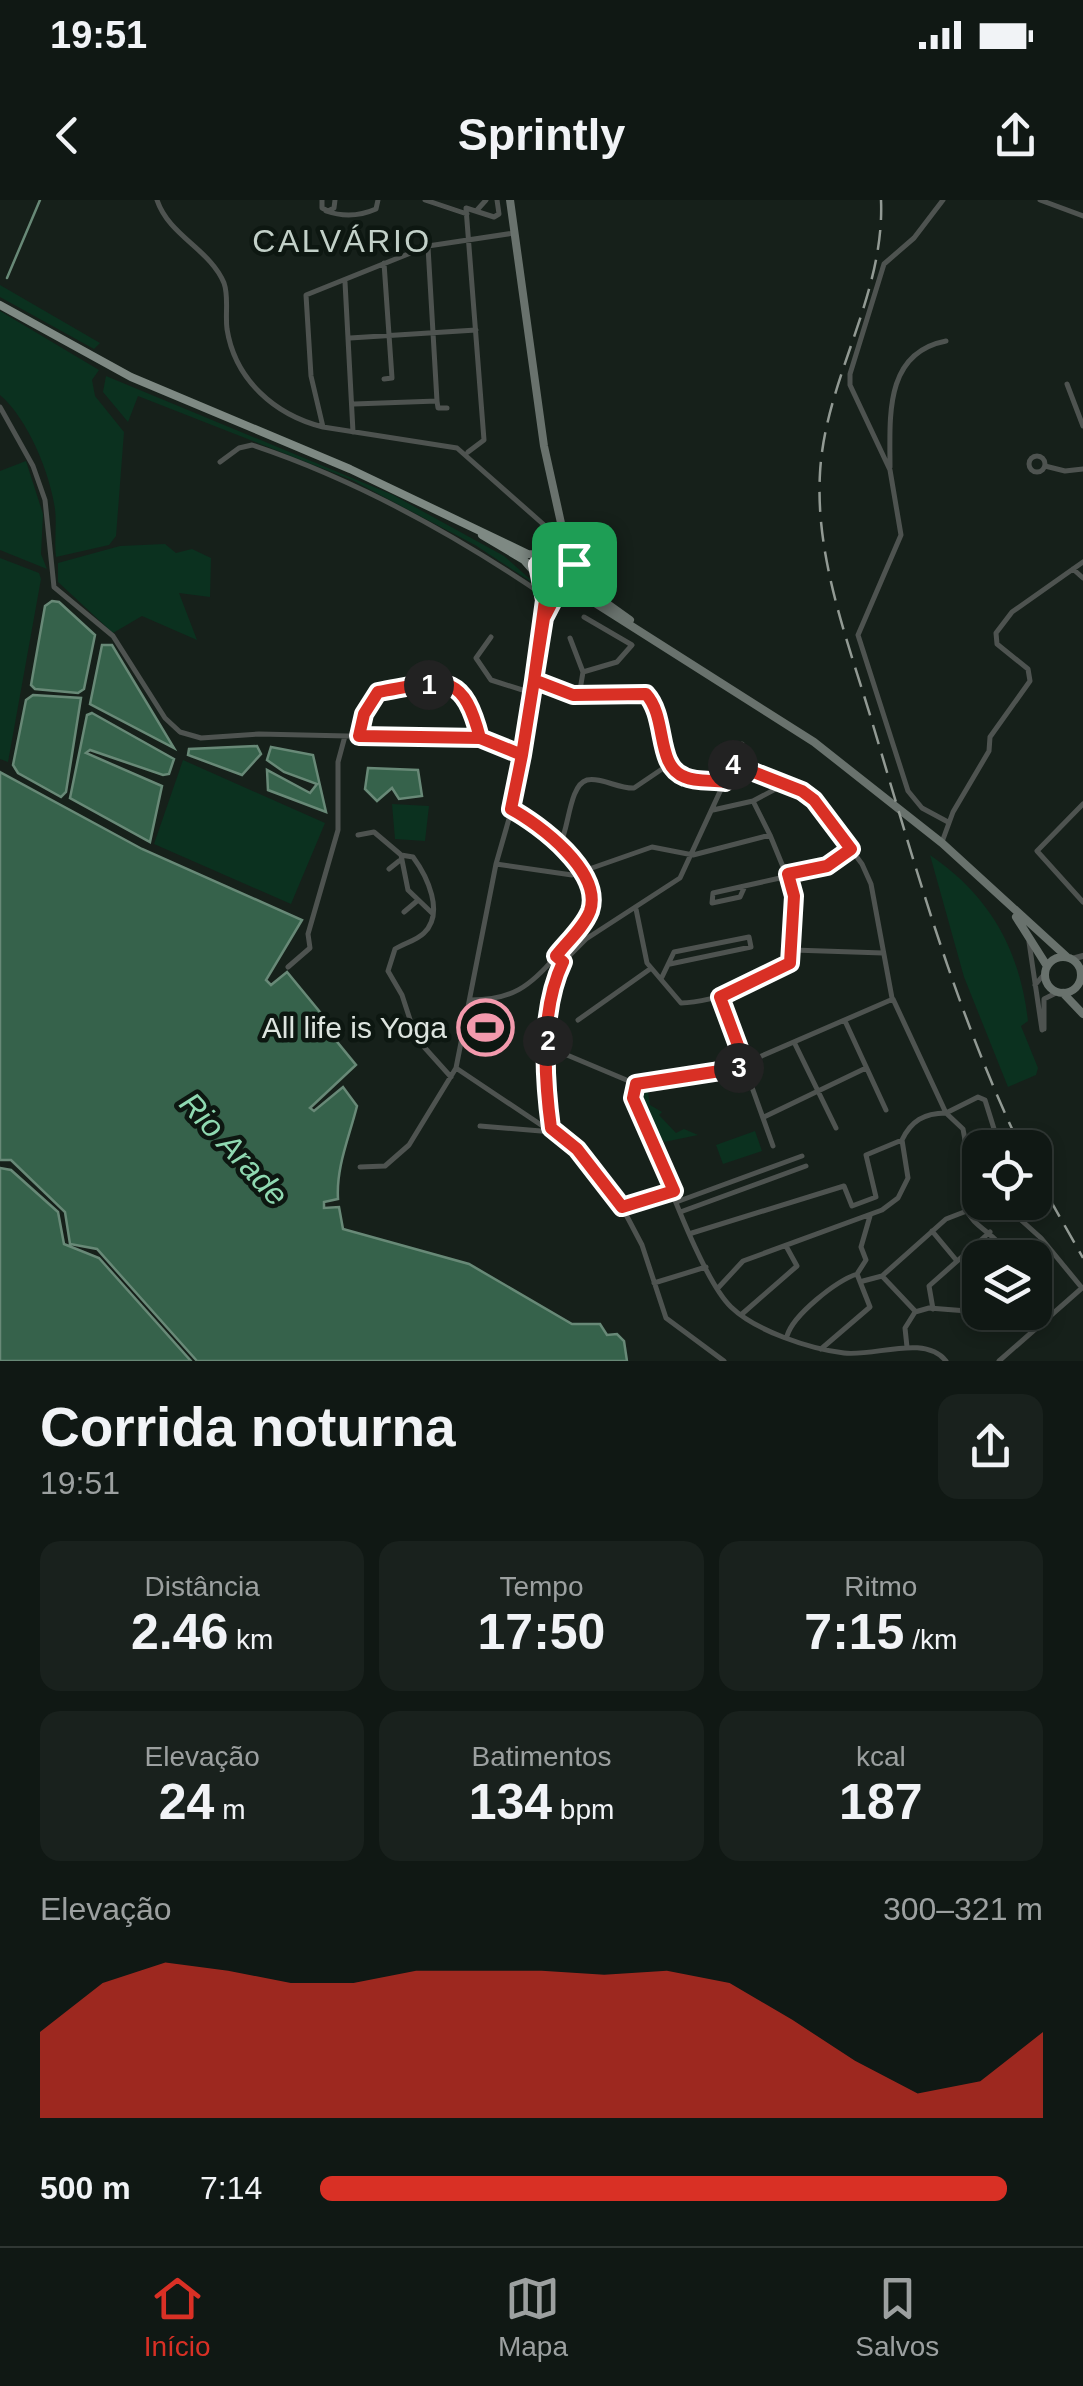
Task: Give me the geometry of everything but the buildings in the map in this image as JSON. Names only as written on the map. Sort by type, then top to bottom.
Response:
[{"type":"main road","points":[[510,200],[544,446],[563,539],[588,590],[670,649],[814,742],[942,843],[1069,958],[1082,974],[1083,990]]},
{"type":"main road","points":[[0,304],[130,376],[421,502],[528,554],[545,556],[554,552],[563,539],[556,499]]},
{"type":"main road","points":[[421,502],[524,560],[540,579],[670,649]]},
{"type":"main road","points":[[554,552],[574,565]]},
{"type":"main road","points":[[540,579],[545,556]]},
{"type":"main road","points":[[561,588],[572,580],[574,565]]},
{"type":"main road","points":[[1005,901],[1046,970],[1048,984],[1083,1014]]},
{"type":"main road","points":[[1046,970],[1056,958],[1069,958]]},
{"type":"main road","points":[[1060,992],[1076,988],[1082,974]]},
{"type":"street","points":[[157,200],[178,234],[207,259],[224,282],[227,329],[247,382],[304,422],[457,448],[470,454],[563,539]]},
{"type":"street","points":[[322,200],[326,211]]},
{"type":"street","points":[[326,211],[346,216],[376,209],[378,200]]},
{"type":"street","points":[[425,200],[468,214]]},
{"type":"street","points":[[478,209],[486,200]]},
{"type":"street","points":[[470,454],[484,440],[466,208],[494,217],[499,214],[497,200]]},
{"type":"street","points":[[890,470],[850,385],[850,374],[884,264],[914,238],[943,200]]},
{"type":"street","points":[[1040,200],[1083,216]]},
{"type":"street","points":[[326,211],[335,203],[346,216]]},
{"type":"street","points":[[323,427],[311,376],[306,295],[428,246],[517,233]]},
{"type":"street","points":[[428,246],[437,401],[438,408],[447,408]]},
{"type":"street","points":[[384,263],[392,378],[384,379]]},
{"type":"street","points":[[345,282],[353,432]]},
{"type":"street","points":[[350,338],[476,330]]},
{"type":"street","points":[[946,341],[924,345],[895,379],[890,400],[890,470],[901,536],[858,636],[908,791],[928,814],[948,822]]},
{"type":"street","points":[[1068,384],[1083,426]]},
{"type":"street","points":[[354,404],[437,401]]},
{"type":"street","points":[[0,407],[34,466],[45,500],[54,587],[113,636],[164,718],[180,732],[200,738],[259,734],[480,738],[522,755]]},
{"type":"street","points":[[220,462],[239,448],[252,445],[368,491],[497,562],[545,596]]},
{"type":"street","points":[[1045,466],[1083,469]]},
{"type":"street","points":[[942,843],[953,812],[988,752],[990,737],[1030,680],[1028,669],[997,644],[996,634],[1012,612],[1083,562]]},
{"type":"street","points":[[1074,568],[1083,578]]},
{"type":"street","points":[[360,1166],[385,1166],[409,1145],[456,1068],[522,755],[544,618],[545,596],[540,579]]},
{"type":"street","points":[[544,618],[561,588]]},
{"type":"street","points":[[583,672],[617,662],[632,645],[584,617]]},
{"type":"street","points":[[491,636],[476,658],[492,680],[532,693]]},
{"type":"street","points":[[570,638],[583,672],[579,696]]},
{"type":"street","points":[[534,680],[579,696],[646,694],[662,722],[668,765],[688,778],[725,782]]},
{"type":"street","points":[[359,736],[364,714],[378,692],[448,683],[459,688],[472,706],[480,738]]},
{"type":"street","points":[[288,968],[310,948],[308,934],[338,830],[338,762],[345,736]]},
{"type":"street","points":[[553,1130],[546,1069],[552,986],[563,962],[586,939],[671,888],[693,855],[742,744]]},
{"type":"street","points":[[733,764],[814,800],[851,849],[871,884],[893,999],[946,1113],[963,1130]]},
{"type":"street","points":[[560,844],[582,783],[593,780],[634,788],[668,765]]},
{"type":"street","points":[[713,810],[754,801],[784,784]]},
{"type":"street","points":[[636,909],[650,969],[662,976],[680,1003],[720,997],[781,970],[793,950],[794,896],[754,801]]},
{"type":"street","points":[[1083,804],[1037,851],[1083,902]]},
{"type":"street","points":[[471,1000],[498,1000],[521,992],[556,956],[591,904],[582,872],[560,844],[511,809]]},
{"type":"street","points":[[358,836],[374,832],[400,856],[402,884],[432,913]]},
{"type":"street","points":[[496,864],[572,875],[652,847],[693,855],[770,835]]},
{"type":"street","points":[[744,886],[740,897],[712,903],[713,893],[827,866],[851,849]]},
{"type":"street","points":[[389,853],[414,856],[424,871],[432,913],[426,931],[395,949],[388,971],[402,995],[416,1038],[451,1076]]},
{"type":"street","points":[[389,870],[400,856]]},
{"type":"street","points":[[404,912],[417,900]]},
{"type":"street","points":[[1005,901],[1029,938],[1034,998],[1042,1030],[1044,999],[1060,992]]},
{"type":"street","points":[[578,928],[586,939]]},
{"type":"street","points":[[662,976],[674,952],[749,937],[751,946],[670,964]]},
{"type":"street","points":[[793,950],[882,953]]},
{"type":"street","points":[[556,956],[563,962]]},
{"type":"street","points":[[1069,958],[1083,956]]},
{"type":"street","points":[[578,1020],[650,969]]},
{"type":"street","points":[[1034,998],[1035,982],[1046,970]]},
{"type":"street","points":[[720,997],[773,1146]]},
{"type":"street","points":[[546,1069],[556,1057],[567,1055],[636,1084],[746,1067],[893,999]]},
{"type":"street","points":[[844,1022],[886,1110]]},
{"type":"street","points":[[550,1024],[567,1055]]},
{"type":"street","points":[[795,1044],[836,1128]]},
{"type":"street","points":[[456,1068],[577,1149],[622,1207],[666,1318],[724,1361]]},
{"type":"street","points":[[764,1118],[866,1068]]},
{"type":"street","points":[[636,1084],[633,1098],[706,1267],[718,1288],[742,1314],[821,1348],[862,1355],[907,1347],[932,1350],[946,1361]]},
{"type":"street","points":[[692,1233],[844,1186],[852,1206],[876,1197],[866,1155],[902,1140],[916,1120],[946,1113],[978,1097],[985,1100],[994,1130]]},
{"type":"street","points":[[480,1126],[553,1130]]},
{"type":"street","points":[[718,1288],[743,1261],[870,1216],[904,1190],[908,1178],[902,1140]]},
{"type":"street","points":[[679,1202],[802,1156]]},
{"type":"street","points":[[682,1211],[806,1166]]},
{"type":"street","points":[[622,1207],[674,1191]]},
{"type":"street","points":[[863,1281],[882,1276],[946,1219],[962,1214]]},
{"type":"street","points":[[786,1332],[856,1274],[866,1260],[861,1248],[870,1216]]},
{"type":"street","points":[[977,1220],[996,1240]]},
{"type":"street","points":[[999,1361],[1082,1288],[1021,1220]]},
{"type":"street","points":[[932,1231],[957,1261]]},
{"type":"street","points":[[933,1309],[929,1286],[990,1232]]},
{"type":"street","points":[[742,1314],[797,1266],[786,1246]]},
{"type":"street","points":[[654,1284],[706,1267]]},
{"type":"street","points":[[821,1348],[870,1306],[863,1281],[856,1274]]},
{"type":"street","points":[[882,1276],[916,1312]]},
{"type":"street","points":[[896,1350],[908,1320],[916,1312],[962,1311]]},
{"type":"street","points":[[904,1337],[907,1347]]},
{"type":"shaded area","points":[[0,285],[100,343],[94,349],[0,297]]},
{"type":"shaded area","points":[[0,311],[99,370],[92,380],[95,396],[124,432],[116,536],[109,545],[56,557],[55,509],[43,463],[20,418],[0,395]]},
{"type":"shaded area","points":[[106,376],[393,495],[504,556],[539,587],[475,545],[352,480],[138,396],[128,422],[103,392]]},
{"type":"shaded area","points":[[26,461],[43,514],[41,554],[47,569],[0,550],[0,471]]},
{"type":"shaded area","points":[[165,544],[176,553],[192,549],[211,558],[210,597],[179,593],[197,640],[142,616],[113,633],[58,582],[58,563],[120,546]]},
{"type":"shaded area","points":[[0,558],[39,573],[41,579],[8,762],[0,759]]},
{"type":"shaded area","points":[[183,760],[325,823],[291,904],[154,844]]},
{"type":"shaded area","points":[[392,804],[429,806],[425,841],[395,839]]},
{"type":"shaded area","points":[[930,855],[970,888],[985,907],[1018,971],[1028,1021],[1021,1026],[1038,1068],[1036,1075],[1008,1087],[964,977]]},
{"type":"shaded area","points":[[641,1085],[647,1085],[650,1105],[662,1112],[659,1115],[676,1133],[684,1129],[698,1135],[664,1142],[637,1098]]},
{"type":"shaded area","points":[[755,1131],[762,1151],[723,1164],[716,1145]]},
{"type":"water","points":[[59,602],[95,635],[84,689],[78,693],[35,689],[31,685],[45,606]]},
{"type":"water","points":[[102,645],[112,645],[174,748],[90,704]]},
{"type":"water","points":[[33,695],[81,698],[66,792],[61,797],[18,773],[13,765],[26,700]]},
{"type":"water","points":[[92,713],[174,759],[169,774],[163,775],[90,750],[86,753],[162,786],[150,842],[70,798],[87,715]]},
{"type":"water","points":[[257,746],[261,754],[242,775],[188,755],[189,749]]},
{"type":"water","points":[[271,747],[313,755],[326,812],[268,790],[267,770],[310,793],[317,784],[284,772],[267,760]]},
{"type":"water","points":[[368,768],[418,770],[422,796],[399,799],[392,788],[377,801],[365,789]]},
{"type":"water","name":"Rio Arade","points":[[0,772],[142,849],[302,920],[266,980],[271,985],[287,972],[338,1034],[334,1038],[356,1065],[310,1108],[314,1111],[343,1087],[357,1106],[341,1164],[338,1199],[324,1202],[324,1208],[339,1207],[343,1229],[469,1264],[572,1324],[600,1324],[607,1335],[617,1334],[624,1341],[627,1361],[197,1361],[97,1249],[70,1244],[65,1212],[11,1160],[0,1160]]},
{"type":"water","points":[[0,1168],[11,1170],[58,1212],[64,1244],[99,1258],[191,1361],[0,1361]]},
{"type":"waterway","points":[[7,278],[40,200]]},
{"type":"railway","points":[[881,200],[874,270],[824,438],[820,473],[823,537],[844,632],[939,940],[976,1045],[1013,1130]]},
{"type":"railway","points":[[1052,1203],[1083,1258]]},
{"type":"place","name":"All life is Yoga","points":[[486,1027]]},
{"type":"district","name":"CALVÁRIO","points":[[342,241]]},
{"type":"route","points":[[574,564],[570,556],[554,552],[538,565],[545,600],[534,680],[548,684],[573,695],[592,697],[634,690],[646,694],[662,722],[668,765],[676,772],[683,777],[725,782],[733,764],[802,791],[814,800],[851,849],[827,866],[807,867],[788,874],[794,896],[790,963],[720,997],[746,1067],[641,1080],[636,1084],[633,1098],[674,1191],[622,1207],[577,1149],[551,1128],[544,1079],[552,986],[563,962],[556,956],[590,912],[591,900],[582,872],[560,844],[511,809],[522,755],[499,743],[480,738],[472,706],[459,688],[448,683],[378,692],[364,714],[359,736],[480,738],[522,755],[544,618],[559,589],[575,575],[574,564]]}]
